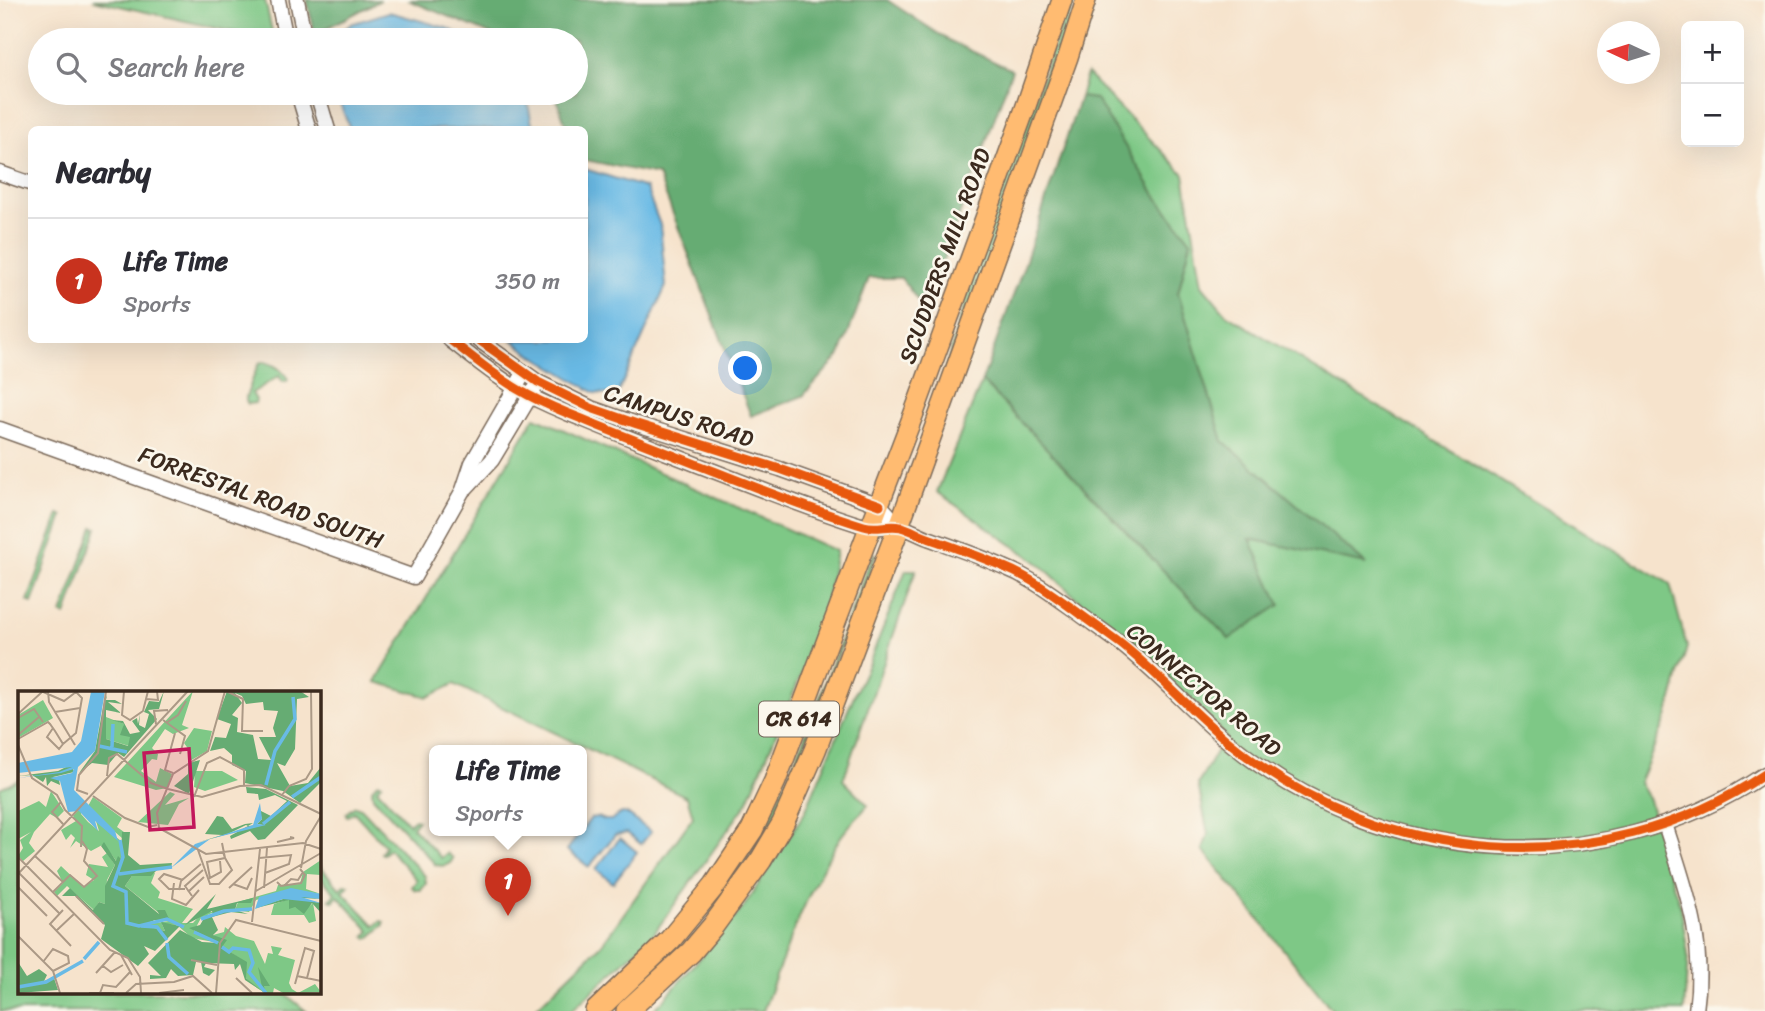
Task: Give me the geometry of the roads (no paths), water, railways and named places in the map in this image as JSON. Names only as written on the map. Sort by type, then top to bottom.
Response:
[{"type":"highway","name":"CR 614","points":[[627,1011],[691,952],[713,926],[761,860],[783,823],[815,750],[899,526]]},
{"type":"highway","name":"CR 614","points":[[597,1011],[670,940],[715,885],[752,830],[775,781],[870,528]]},
{"type":"main road","name":"SCUDDERS MILL ROAD","points":[[870,528],[1026,106],[1062,0]]},
{"type":"main road","name":"SCUDDERS MILL ROAD","points":[[899,526],[1068,57],[1086,0]]},
{"type":"street","points":[[278,0],[284,28]]},
{"type":"street","points":[[297,0],[303,28]]},
{"type":"street","points":[[302,105],[308,126]]},
{"type":"street","points":[[321,105],[327,126]]},
{"type":"street","points":[[0,173],[28,183]]},
{"type":"street","name":"CAMPUS ROAD","points":[[454,343],[530,396],[639,442],[870,528],[899,526]]},
{"type":"street","name":"CAMPUS ROAD","points":[[482,343],[538,382],[602,412],[780,469],[880,505],[899,526]]},
{"type":"street","name":"FORRESTAL ROAD SOUTH","points":[[0,429],[414,577],[463,491],[472,463],[524,373]]},
{"type":"street","name":"FORRESTAL ROAD SOUTH","points":[[463,491],[492,460],[538,382]]},
{"type":"street","name":"CONNECTOR ROAD","points":[[899,526],[1006,568],[1043,587],[1122,645],[1231,745],[1278,777],[1329,806],[1377,824],[1477,846],[1524,849],[1579,845],[1607,840],[1687,816],[1735,793],[1765,774]]},
{"type":"street","points":[[1665,824],[1687,890],[1696,933],[1699,972],[1696,1011]]},
{"type":"water","points":[[389,12],[446,28],[346,28]]},
{"type":"water","points":[[341,105],[528,105],[532,126],[349,126]]},
{"type":"water","points":[[588,170],[646,188],[660,225],[666,286],[617,395],[595,393],[516,343],[588,343]]},
{"type":"water","points":[[620,814],[627,814],[651,832],[641,844],[627,833],[615,835],[589,867],[567,850],[578,836],[587,836],[587,823],[591,818],[611,820]]},
{"type":"water","points":[[620,838],[637,852],[613,883],[596,869]]},
{"type":"place","name":"Life Time","points":[[508,916]]}]
